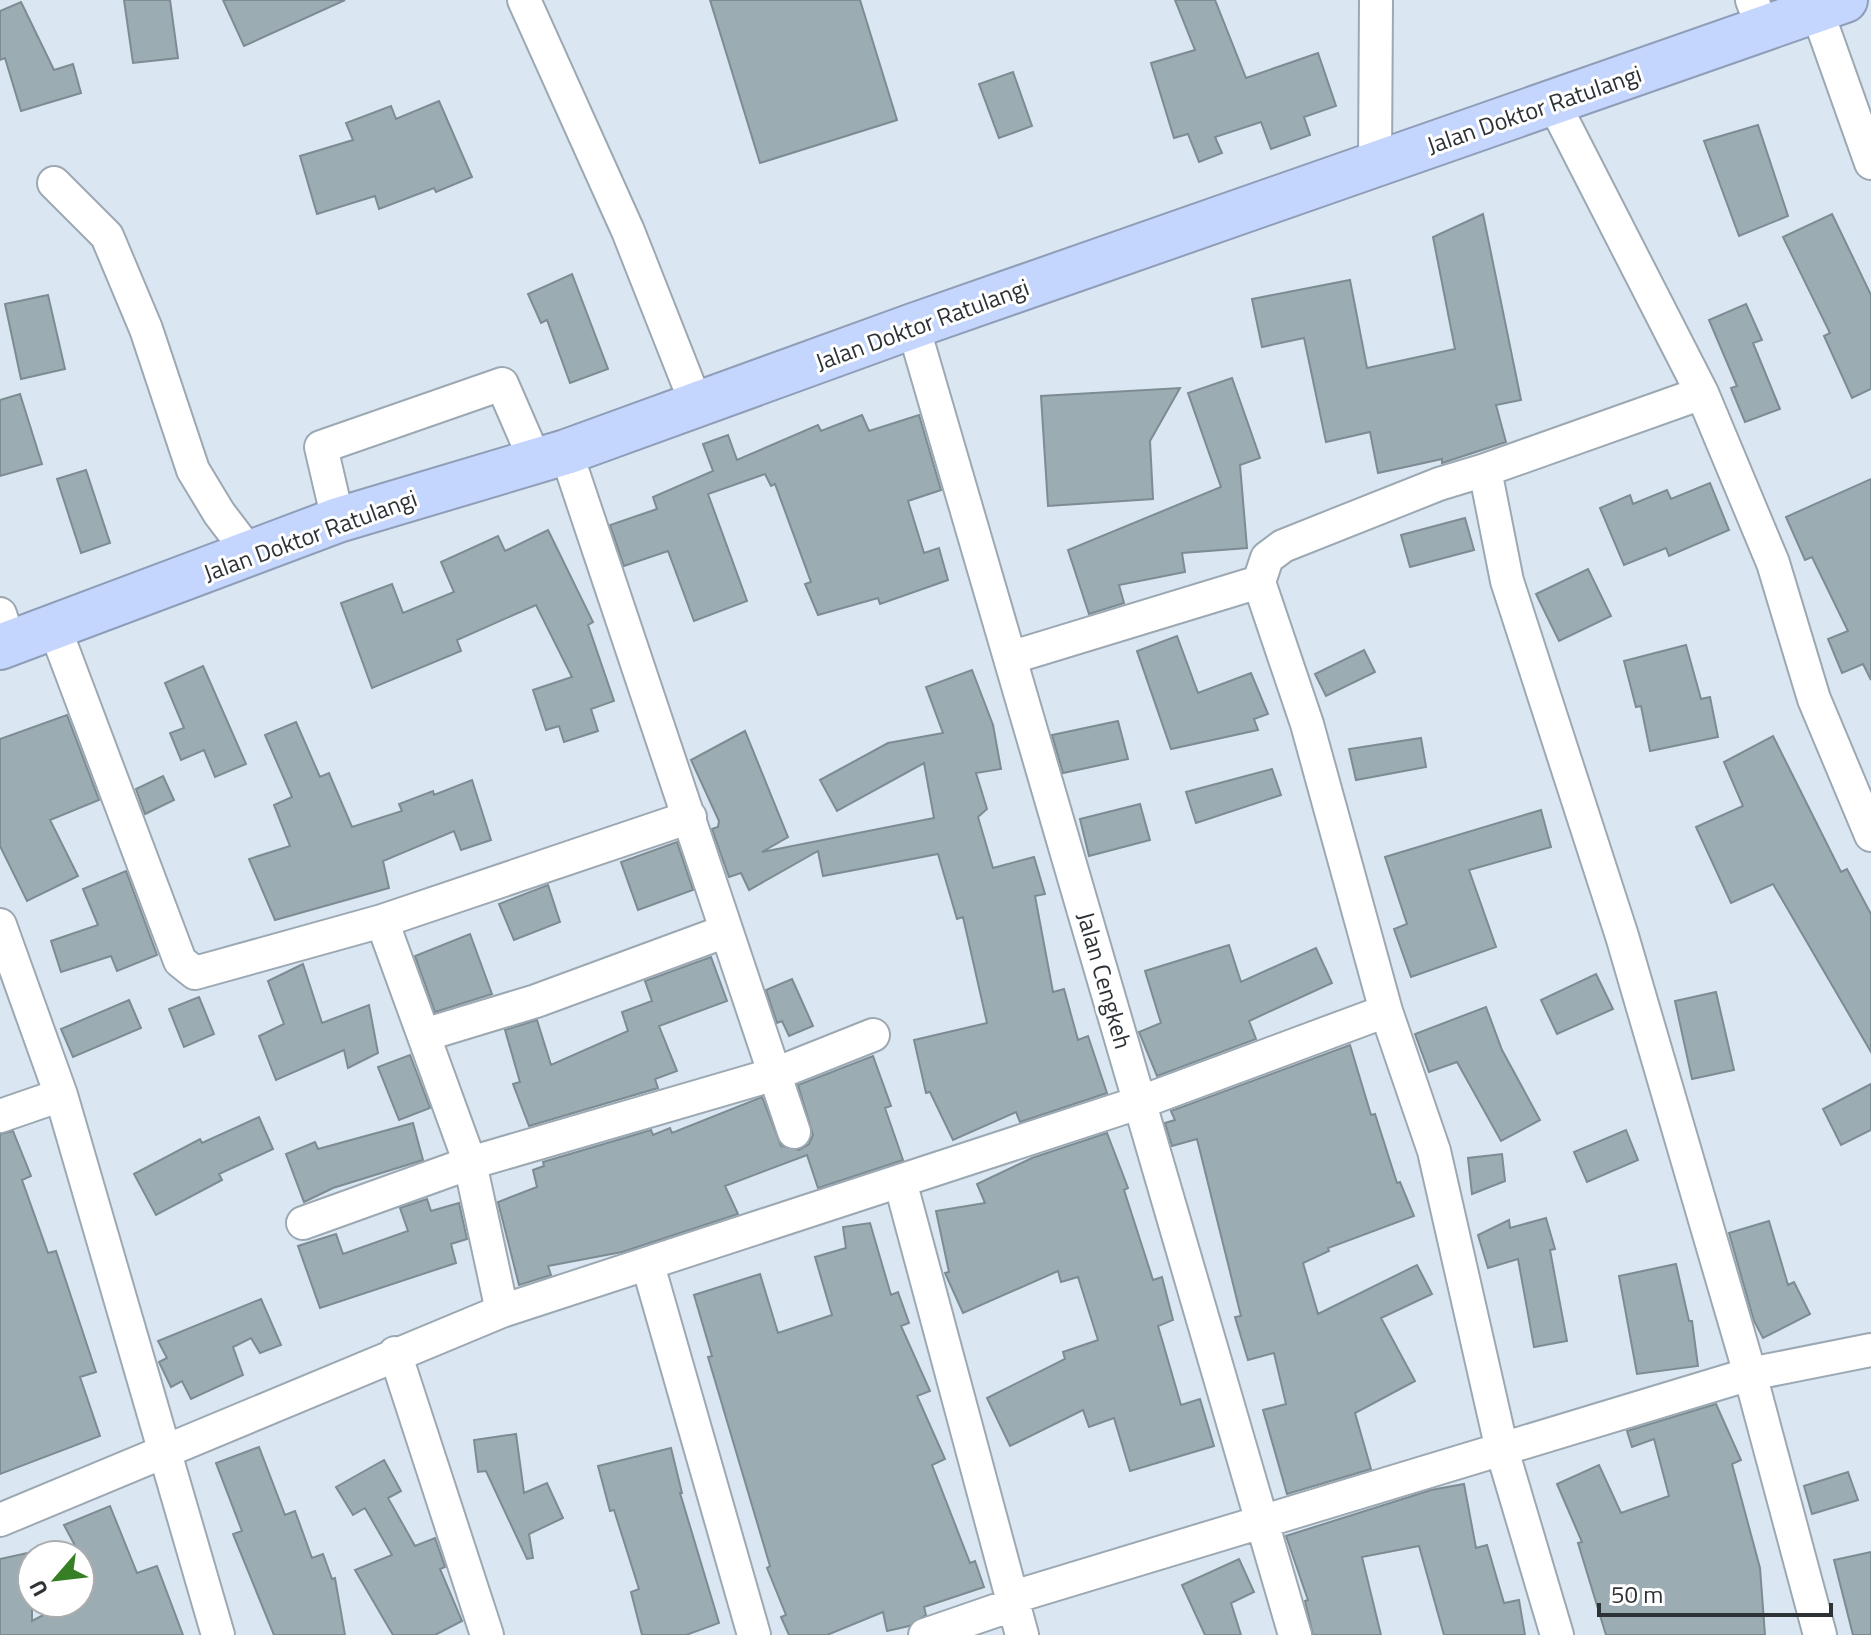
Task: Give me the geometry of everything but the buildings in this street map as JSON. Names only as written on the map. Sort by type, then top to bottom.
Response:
[{"type":"highway","name":"Jalan Doktor Ratulangi","points":[[3,635],[55,629],[338,520],[551,456],[697,406],[913,326],[1553,102],[1758,14],[1831,5]]},
{"type":"street","points":[[524,0],[628,231],[697,406]]},
{"type":"street","points":[[1375,165],[1376,0]]},
{"type":"street","points":[[1831,5],[1871,163]]},
{"type":"street","points":[[1553,102],[1702,393],[1773,563],[1814,699],[1871,835]]},
{"type":"street","points":[[54,183],[107,236],[132,288],[193,470],[219,513],[251,555]]},
{"type":"street","name":"Jalan Cengkeh","points":[[913,326],[1013,657],[1295,1635]]},
{"type":"street","points":[[338,520],[321,447],[502,384],[551,456],[690,817],[794,1132]]},
{"type":"street","points":[[1557,1635],[1502,1450],[1434,1151],[1386,1011],[1307,724],[1259,582],[1267,558],[1283,546],[1439,484],[1702,393]]},
{"type":"street","points":[[1485,470],[1507,581],[1622,936],[1750,1374],[1820,1635]]},
{"type":"street","points":[[1013,657],[1259,582]]},
{"type":"street","points":[[55,629],[186,968],[195,973],[382,921],[690,817]]},
{"type":"street","points":[[382,921],[470,1163],[502,1311]]},
{"type":"street","points":[[0,925],[61,1095],[218,1635]]},
{"type":"street","points":[[424,1035],[536,1001],[726,931]]},
{"type":"street","points":[[0,1520],[502,1311],[1141,1102],[1386,1011]]},
{"type":"street","points":[[303,1223],[470,1163],[775,1074],[873,1035]]},
{"type":"street","points":[[0,1116],[61,1095]]},
{"type":"street","points":[[900,1181],[1022,1635]]},
{"type":"street","points":[[648,1265],[754,1635]]},
{"type":"street","points":[[925,1635],[1011,1601],[1262,1521],[1750,1374],[1871,1350]]},
{"type":"street","points":[[395,1353],[487,1635]]}]
